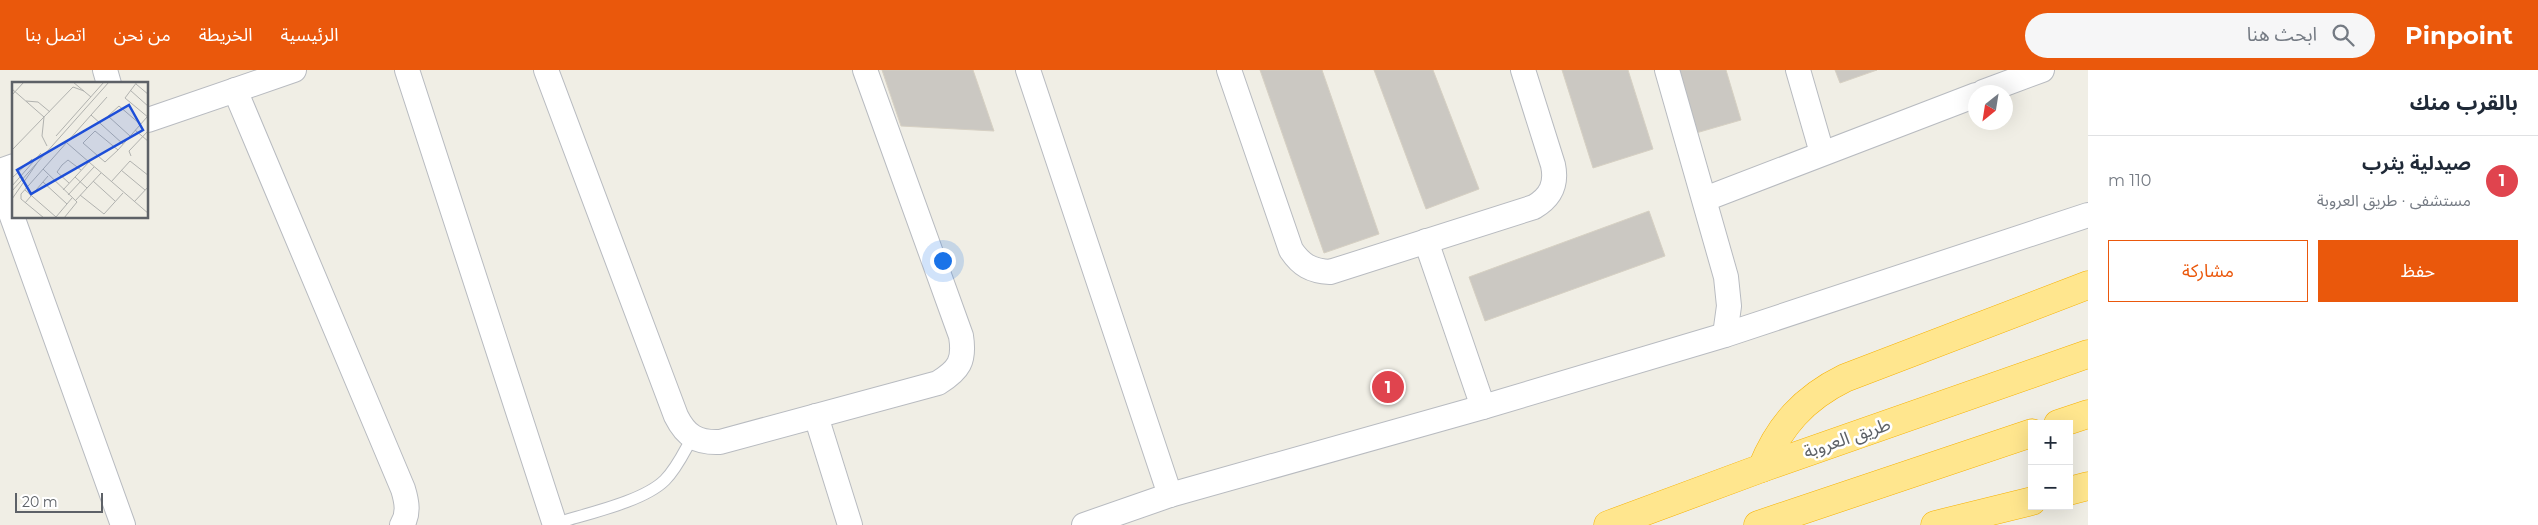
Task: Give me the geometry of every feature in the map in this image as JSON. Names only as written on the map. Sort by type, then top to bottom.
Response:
[{"type":"highway","points":[[1762,468],[1773,442],[1793,413],[1826,387],[2088,285]]},
{"type":"highway","name":"طريق العروبة","points":[[1608,525],[1762,468],[2088,354]]},
{"type":"highway","points":[[2070,420],[2088,414]]},
{"type":"highway","points":[[1758,525],[2028,434]]},
{"type":"highway","points":[[2073,490],[2088,486]]},
{"type":"highway","points":[[1934,525],[2028,502]]},
{"type":"street","points":[[149,120],[294,70]]},
{"type":"street","points":[[407,70],[554,524]]},
{"type":"street","points":[[546,70],[676,416],[682,428],[692,438],[705,442],[720,442],[938,383],[952,374],[960,363],[963,350],[961,336],[865,70]]},
{"type":"street","points":[[1028,70],[1170,495]]},
{"type":"street","points":[[1229,70],[1292,250],[1298,260],[1318,272],[1330,272],[1534,207],[1550,194],[1555,175],[1523,70]]},
{"type":"street","points":[[1667,70],[1705,199],[1728,292],[1725,335]]},
{"type":"street","points":[[1798,70],[1822,153]]},
{"type":"street","points":[[2002,85],[2042,70]]},
{"type":"street","points":[[235,90],[403,489],[407,504],[406,520],[402,525]]},
{"type":"street","points":[[1705,199],[1968,98]]},
{"type":"street","points":[[0,171],[12,167]]},
{"type":"street","points":[[0,183],[12,216]]},
{"type":"street","points":[[1084,525],[1170,495],[1483,407],[1725,335],[2088,215]]},
{"type":"street","points":[[13,219],[123,525]]},
{"type":"street","points":[[1426,241],[1483,407]]},
{"type":"street","points":[[816,416],[850,525]]},
{"type":"lane","points":[[554,524],[646,494],[665,480],[678,463],[692,438]]},
{"type":"building","points":[[882,70],[973,70],[994,131],[901,126]]},
{"type":"building","points":[[1260,70],[1322,70],[1379,234],[1324,253]]},
{"type":"building","points":[[1374,70],[1433,70],[1479,189],[1426,209]]},
{"type":"building","points":[[1562,70],[1628,70],[1653,149],[1593,168]]},
{"type":"building","points":[[1677,70],[1726,70],[1741,120],[1696,133]]},
{"type":"building","points":[[1835,70],[1877,70],[1840,83]]},
{"type":"building","points":[[1649,211],[1665,256],[1485,321],[1469,277]]},
{"type":"place","name":"صيدلية يثرب","points":[[1388,387]]}]
